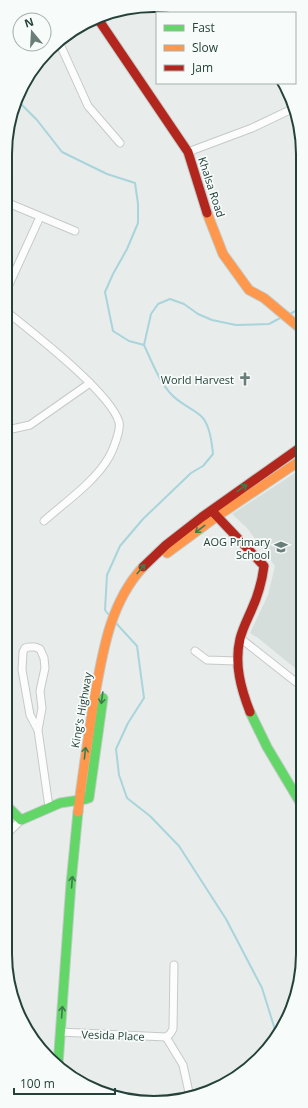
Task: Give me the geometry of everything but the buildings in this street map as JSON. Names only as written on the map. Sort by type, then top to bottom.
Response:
[{"type":"main road","name":"Khalsa Road","points":[[101,23],[188,152],[206,211],[223,254],[249,290],[264,298],[296,324]]},
{"type":"main road","name":"King's Highway","points":[[66,1065],[64,1033],[73,864],[84,799],[86,743],[111,630],[117,616],[140,583],[166,554],[213,513],[296,451]]},
{"type":"main road","name":"King's Highway","points":[[213,513],[296,463]]},
{"type":"main road","points":[[213,513],[264,566],[259,593],[240,638],[237,660],[243,691],[255,724],[296,797]]},
{"type":"main road","points":[[12,811],[20,820],[60,803],[84,799]]},
{"type":"main road","name":"King's Highway","points":[[59,1060],[64,1033]]},
{"type":"street","points":[[61,46],[88,106],[120,143]]},
{"type":"street","points":[[188,152],[252,128],[289,110]]},
{"type":"street","points":[[12,205],[76,231]]},
{"type":"street","points":[[12,278],[40,216]]},
{"type":"street","points":[[12,316],[48,345],[90,383],[112,408],[119,424],[116,441],[109,457],[94,477],[44,520]]},
{"type":"street","points":[[12,429],[30,426],[90,383]]},
{"type":"street","points":[[240,638],[296,682]]},
{"type":"street","points":[[38,730],[30,716],[22,670],[23,652],[25,648],[29,647],[40,649],[44,658],[45,668],[40,691],[42,708],[38,730],[49,807]]},
{"type":"street","points":[[196,652],[208,660],[237,660]]},
{"type":"street","points":[[12,829],[20,820]]},
{"type":"street","points":[[174,966],[174,1029],[166,1037],[183,1065],[189,1091]]},
{"type":"street","name":"Vesida Place","points":[[64,1033],[166,1037]]},
{"type":"shaded area","name":"AOG Primary School","points":[[296,472],[296,669],[250,633],[268,595],[275,566],[247,528],[232,514]]},
{"type":"waterway","points":[[21,104],[37,120],[62,152],[107,174],[135,183],[138,204],[138,223],[127,249],[105,292],[113,331],[129,341],[144,345],[156,371],[167,389],[178,401],[204,419],[211,439],[213,454],[203,466],[191,473],[143,519],[120,546],[107,575],[105,610],[108,614]]},
{"type":"waterway","points":[[144,345],[151,314],[158,304],[170,299],[184,304],[198,314],[212,320],[236,325],[269,324],[282,317]]},
{"type":"waterway","points":[[288,315],[296,311]]},
{"type":"waterway","points":[[115,622],[137,646],[144,698],[128,723],[116,749],[119,775],[127,798],[150,816],[179,846],[226,919],[262,988],[275,1029]]},
{"type":"traffic: fast","points":[[89,798],[103,698]]},
{"type":"traffic: fast","points":[[250,712],[267,747],[296,796]]},
{"type":"traffic: fast","points":[[12,811],[21,820],[60,803],[86,799]]},
{"type":"traffic: fast","points":[[58,1059],[71,883],[78,812]]},
{"type":"traffic: slow","points":[[207,213],[223,254],[249,290],[264,298],[296,325]]},
{"type":"traffic: slow","points":[[167,553],[216,517],[296,463]]},
{"type":"traffic: slow","points":[[78,812],[93,706],[108,632],[122,598],[131,582],[143,567]]},
{"type":"traffic: jam","points":[[101,23],[188,152],[207,213]]},
{"type":"traffic: jam","points":[[143,567],[166,545],[202,517],[296,451]]},
{"type":"traffic: jam","points":[[212,511],[264,566],[258,594],[242,632],[238,648],[239,676],[250,712]]},
{"type":"place","name":"World Harvest","points":[[245,379]]},
{"type":"place","name":"AOG Primary School","points":[[281,547]]}]
